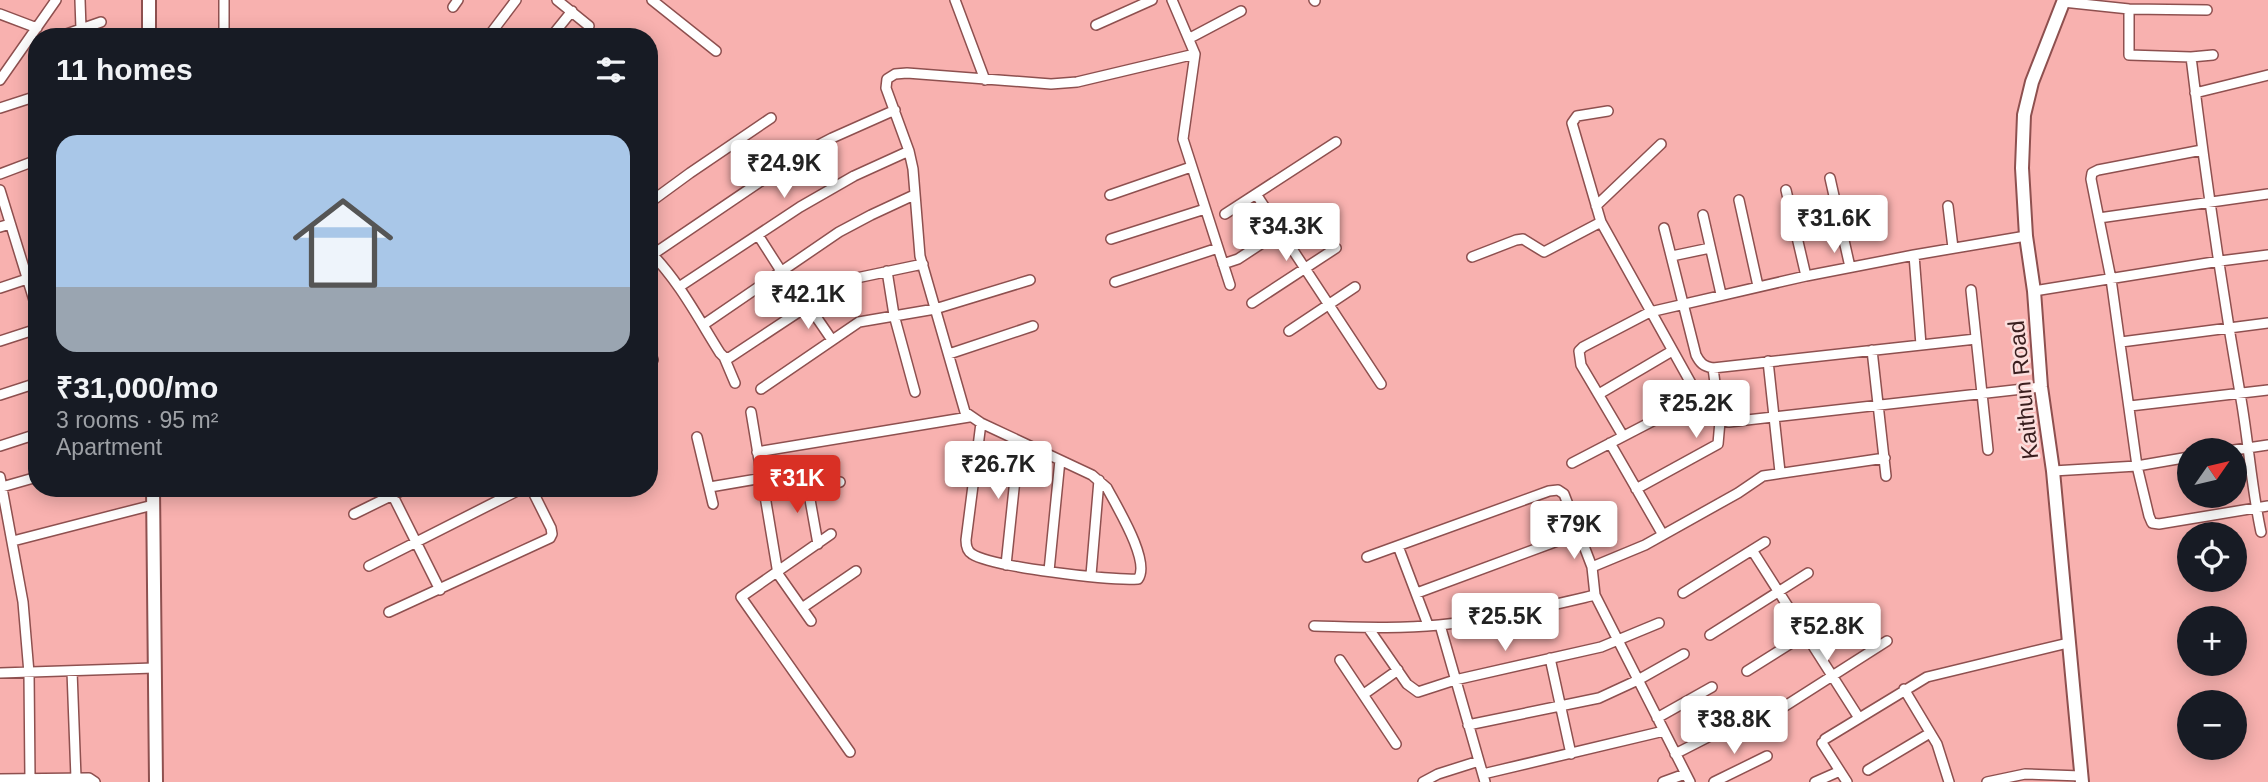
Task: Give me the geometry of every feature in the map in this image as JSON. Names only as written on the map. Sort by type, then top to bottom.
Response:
[{"type":"street","points":[[0,14],[37,28],[56,0]]},
{"type":"street","points":[[80,0],[81,28]]},
{"type":"street","points":[[149,0],[149,28]]},
{"type":"street","points":[[224,0],[224,28]]},
{"type":"street","points":[[495,28],[516,0]]},
{"type":"street","points":[[557,0],[589,26]]},
{"type":"street","points":[[652,0],[716,51]]},
{"type":"street","points":[[955,0],[985,80]]},
{"type":"street","points":[[1096,25],[1152,0]]},
{"type":"street","points":[[1172,0],[1195,54],[1183,139],[1230,285]]},
{"type":"street","points":[[2064,1],[2129,9],[2207,10]]},
{"type":"street","name":"Kaithun Road","points":[[2064,1],[2032,82],[2024,115],[2022,168],[2026,236],[2034,291],[2041,387],[2053,471],[2082,779]]},
{"type":"street","points":[[2129,9],[2129,55],[2213,55]]},
{"type":"street","points":[[558,28],[572,11]]},
{"type":"street","points":[[1190,38],[1241,11]]},
{"type":"street","points":[[84,28],[101,22]]},
{"type":"street","points":[[0,80],[28,41]]},
{"type":"street","points":[[981,423],[966,546],[974,555],[1006,565],[1138,579],[1142,566],[1138,551],[1107,488],[1099,480],[981,423],[969,416],[962,405],[923,264],[918,237],[913,169],[886,88],[887,79],[895,74],[907,73],[1051,84],[1077,82],[1195,54]]},
{"type":"street","points":[[2191,57],[2202,150],[2261,532]]},
{"type":"street","points":[[2195,93],[2268,75]]},
{"type":"street","points":[[0,108],[28,99]]},
{"type":"street","points":[[658,248],[801,154],[895,110]]},
{"type":"street","points":[[1608,111],[1577,116],[1572,123],[1601,222],[1707,412],[1720,421],[2041,387]]},
{"type":"street","points":[[658,196],[771,118]]},
{"type":"street","points":[[1225,214],[1336,142]]},
{"type":"street","points":[[1596,206],[1661,144]]},
{"type":"street","points":[[2202,150],[2092,173],[2121,342],[2137,466],[2152,523],[2268,506]]},
{"type":"street","points":[[679,287],[800,207],[854,176],[909,151]]},
{"type":"street","points":[[0,174],[28,163]]},
{"type":"street","points":[[1111,195],[1191,167]]},
{"type":"street","points":[[1829,178],[1850,267]]},
{"type":"street","points":[[0,190],[28,282]]},
{"type":"street","points":[[1786,190],[1806,276]]},
{"type":"street","points":[[1256,194],[1381,384]]},
{"type":"street","points":[[2099,218],[2268,194]]},
{"type":"street","points":[[703,325],[839,232],[914,195]]},
{"type":"street","points":[[1739,200],[1758,286]]},
{"type":"street","points":[[1948,206],[1953,248]]},
{"type":"street","points":[[1111,239],[1205,209]]},
{"type":"street","points":[[1223,264],[1238,259],[1314,209]]},
{"type":"street","points":[[1703,215],[1721,294]]},
{"type":"street","points":[[1472,257],[1523,239],[1544,252],[1601,222]]},
{"type":"street","points":[[0,227],[10,224]]},
{"type":"street","points":[[1664,228],[1696,355],[1700,363],[1713,368],[1976,339]]},
{"type":"street","points":[[758,235],[781,271]]},
{"type":"street","points":[[1623,436],[1581,365],[1579,351],[1650,312],[1850,267],[2026,236]]},
{"type":"street","points":[[1115,282],[1218,248]]},
{"type":"street","points":[[1252,303],[1336,248]]},
{"type":"street","points":[[1672,256],[1710,248]]},
{"type":"street","points":[[1914,255],[1921,345]]},
{"type":"street","points":[[2034,291],[2268,255]]},
{"type":"street","points":[[658,262],[679,287],[724,357],[735,383]]},
{"type":"street","points":[[724,357],[735,356],[847,280],[923,264]]},
{"type":"street","points":[[887,271],[894,315],[915,392]]},
{"type":"street","points":[[0,288],[27,279]]},
{"type":"street","points":[[761,388],[859,322],[936,309],[1030,280]]},
{"type":"street","points":[[1289,331],[1355,287]]},
{"type":"street","points":[[1971,290],[1988,450]]},
{"type":"street","points":[[808,305],[832,340]]},
{"type":"street","points":[[2121,342],[2268,323]]},
{"type":"street","points":[[949,354],[1033,326]]},
{"type":"street","points":[[0,341],[28,332]]},
{"type":"street","points":[[1872,350],[1886,476]]},
{"type":"street","points":[[1599,394],[1672,351]]},
{"type":"street","points":[[1768,361],[1780,472]]},
{"type":"street","points":[[1636,489],[1718,444],[1720,421],[1713,368]]},
{"type":"street","points":[[0,395],[28,386]]},
{"type":"street","points":[[2130,406],[2268,390]]},
{"type":"street","points":[[1572,463],[1699,397]]},
{"type":"street","points":[[751,412],[778,572],[811,621]]},
{"type":"street","points":[[757,452],[969,416]]},
{"type":"street","points":[[0,446],[28,437]]},
{"type":"street","points":[[697,437],[713,503]]},
{"type":"street","points":[[1006,565],[1019,441]]},
{"type":"street","points":[[1610,443],[1663,535]]},
{"type":"street","points":[[2249,447],[2268,445]]},
{"type":"street","points":[[1592,567],[1663,535],[1731,497],[1756,479],[1780,472],[1885,458]]},
{"type":"street","points":[[2053,471],[2137,466],[2177,459]]},
{"type":"street","points":[[1049,571],[1060,460]]},
{"type":"street","points":[[709,488],[798,472],[811,487],[840,482]]},
{"type":"street","points":[[0,477],[23,602],[29,673],[30,779]]},
{"type":"street","points":[[2,488],[28,480]]},
{"type":"street","points":[[1091,575],[1099,480]]},
{"type":"street","points":[[806,482],[818,544]]},
{"type":"street","points":[[1367,557],[1558,490],[1567,499],[1592,567],[1595,596],[1688,778],[1663,782]]},
{"type":"street","points":[[148,497],[143,507],[144,668],[156,782]]},
{"type":"street","points":[[354,514],[383,497]]},
{"type":"street","points":[[394,497],[440,590]]},
{"type":"street","points":[[369,566],[505,497]]},
{"type":"street","points":[[389,612],[550,538],[551,528],[536,497]]},
{"type":"street","points":[[13,541],[143,507]]},
{"type":"street","points":[[1417,593],[1579,533]]},
{"type":"street","points":[[831,534],[741,597],[850,752]]},
{"type":"street","points":[[1683,593],[1765,542]]},
{"type":"street","points":[[1398,546],[1428,625]]},
{"type":"street","points":[[1752,550],[1859,718]]},
{"type":"street","points":[[802,608],[856,571]]},
{"type":"street","points":[[1710,635],[1808,573]]},
{"type":"street","points":[[1314,626],[1369,629],[1440,625],[1595,596]]},
{"type":"street","points":[[1747,671],[1844,610]]},
{"type":"street","points":[[1369,629],[1410,688],[1418,692],[1455,680],[1601,647],[1660,623]]},
{"type":"street","points":[[1440,625],[1484,778],[1664,731]]},
{"type":"street","points":[[1782,708],[1887,641]]},
{"type":"street","points":[[1847,782],[1824,741],[1904,689],[1927,677],[2068,642]]},
{"type":"street","points":[[1468,725],[1598,698],[1638,680],[1684,654]]},
{"type":"street","points":[[1550,658],[1571,754]]},
{"type":"street","points":[[1340,660],[1396,744]]},
{"type":"street","points":[[0,673],[144,668]]},
{"type":"street","points":[[1364,694],[1398,670]]},
{"type":"street","points":[[72,671],[76,778]]},
{"type":"street","points":[[1657,718],[1712,687]]},
{"type":"street","points":[[1904,689],[1937,744],[1949,782]]},
{"type":"street","points":[[1675,754],[1755,713]]},
{"type":"street","points":[[1868,770],[1930,733]]},
{"type":"street","points":[[1714,782],[1767,756]]},
{"type":"street","points":[[1423,782],[1438,774],[1479,761]]},
{"type":"street","points":[[1815,782],[1840,771]]},
{"type":"street","points":[[0,779],[89,778],[95,782]]},
{"type":"street","points":[[1987,782],[2025,778],[2082,779]]}]
